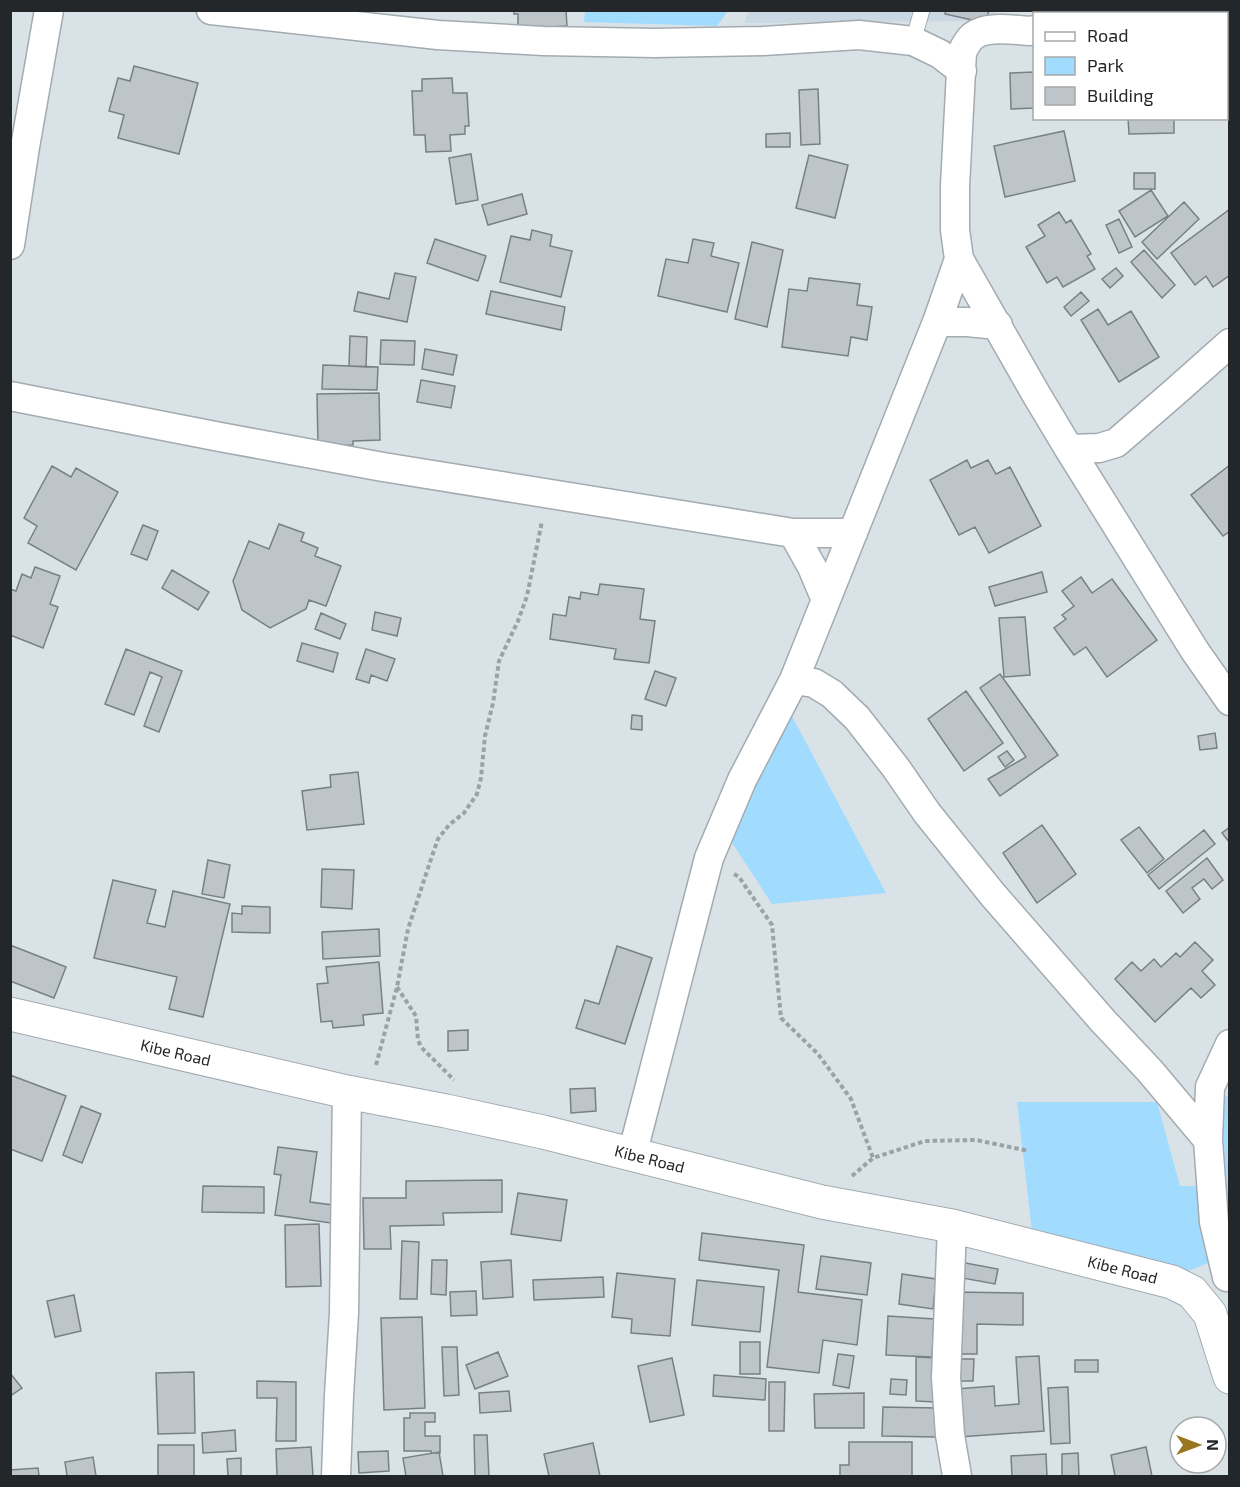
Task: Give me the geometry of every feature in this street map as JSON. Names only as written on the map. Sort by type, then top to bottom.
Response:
[{"type":"street","points":[[10,245],[49,10]]},
{"type":"street","points":[[211,10],[438,35],[543,41],[667,43],[763,41],[859,35],[913,41],[940,54],[962,71]]},
{"type":"street","points":[[1033,31],[985,30],[974,35],[962,52],[955,230],[959,259],[1069,449],[1195,651],[1230,701]]},
{"type":"street","points":[[632,1155],[709,858],[742,780],[794,680],[937,322],[959,259]]},
{"type":"street","points":[[937,322],[998,325]]},
{"type":"street","points":[[1069,449],[1099,448],[1116,443],[1230,343]]},
{"type":"street","points":[[10,396],[348,460],[530,491],[793,533],[852,533]]},
{"type":"street","points":[[793,533],[812,567],[826,600]]},
{"type":"street","points":[[794,680],[814,684],[832,694],[857,718],[927,813],[993,895],[1150,1071],[1208,1140]]},
{"type":"street","name":"Kibe Road","points":[[10,1014],[523,1128],[822,1203],[952,1226],[1172,1282],[1192,1292],[1210,1314],[1230,1377]]},
{"type":"street","points":[[1192,1292],[1228,1276],[1214,1222],[1208,1140],[1210,1087],[1230,1044]]},
{"type":"street","points":[[336,1476],[358,1093]]},
{"type":"street","points":[[952,1226],[946,1378],[950,1435],[957,1476]]},
{"type":"lane","points":[[913,41],[922,10]]},
{"type":"path","points":[[358,1093],[379,1052],[397,987],[408,929],[438,839],[449,825],[464,813],[477,794],[499,662],[527,596],[542,526],[543,515],[530,491]]},
{"type":"path","points":[[709,858],[738,877],[772,925],[781,1018],[818,1054],[851,1099],[873,1158]]},
{"type":"path","points":[[397,987],[416,1016],[418,1040],[421,1047],[460,1086]]},
{"type":"path","points":[[822,1203],[873,1158],[925,1141],[976,1140],[1029,1151]]},
{"type":"shaded area","points":[[749,11],[996,11],[993,21],[744,23]]},
{"type":"green space","points":[[585,10],[728,11],[717,26],[584,22]]},
{"type":"green space","points":[[792,716],[886,893],[772,904],[729,838]]},
{"type":"green space","points":[[1229,1096],[1229,1255],[1183,1273],[1034,1249],[1017,1102],[1157,1102],[1180,1186],[1227,1186],[1221,1098]]},
{"type":"building","points":[[514,10],[566,10],[567,26],[551,27],[551,30],[518,31],[518,14],[514,14]]},
{"type":"building","points":[[946,10],[989,10],[986,23],[945,14]]},
{"type":"building","points":[[1228,46],[1230,46],[1230,81],[1228,82]]},
{"type":"building","points":[[134,66],[198,83],[179,154],[118,138],[124,115],[109,111],[118,78],[130,81]]},
{"type":"building","points":[[1033,72],[1033,108],[1011,109],[1010,73]]},
{"type":"building","points":[[452,78],[453,93],[467,93],[469,126],[465,126],[465,134],[450,135],[451,151],[426,152],[425,135],[414,135],[412,91],[422,91],[422,79]]},
{"type":"building","points":[[818,89],[820,144],[801,145],[799,90]]},
{"type":"building","points":[[1128,120],[1174,120],[1174,133],[1129,134]]},
{"type":"building","points":[[1064,131],[1075,181],[1005,197],[994,146]]},
{"type":"building","points":[[790,133],[790,147],[766,147],[766,134]]},
{"type":"building","points":[[471,154],[478,200],[456,204],[449,158]]},
{"type":"building","points":[[809,155],[848,165],[835,218],[796,208]]},
{"type":"building","points":[[1134,173],[1155,173],[1155,189],[1134,189]]},
{"type":"building","points":[[1151,190],[1168,216],[1135,237],[1119,211]]},
{"type":"building","points":[[522,194],[527,214],[488,225],[482,205]]},
{"type":"building","points":[[1184,202],[1199,219],[1157,259],[1142,242]]},
{"type":"building","points":[[1230,209],[1230,275],[1213,287],[1206,276],[1195,285],[1171,253]]},
{"type":"building","points":[[1059,212],[1066,223],[1071,220],[1091,254],[1087,256],[1095,269],[1063,287],[1057,277],[1047,283],[1026,247],[1045,236],[1038,225]]},
{"type":"building","points":[[1119,219],[1132,247],[1119,253],[1106,225]]},
{"type":"building","points":[[532,230],[552,235],[550,246],[572,251],[561,297],[500,282],[511,236],[530,240]]},
{"type":"building","points":[[435,239],[486,256],[478,281],[427,263]]},
{"type":"building","points":[[693,239],[714,243],[711,256],[739,263],[727,312],[658,296],[666,259],[688,263]]},
{"type":"building","points":[[752,242],[783,250],[767,327],[735,319]]},
{"type":"building","points":[[1144,250],[1175,285],[1162,298],[1131,262]]},
{"type":"building","points":[[1116,268],[1123,276],[1110,288],[1102,279]]},
{"type":"building","points":[[395,273],[416,277],[407,322],[354,311],[358,292],[389,299]]},
{"type":"building","points":[[809,278],[860,284],[857,305],[872,307],[867,340],[851,337],[848,356],[782,347],[789,289],[807,291]]},
{"type":"building","points":[[491,291],[565,307],[561,330],[486,314]]},
{"type":"building","points":[[1081,292],[1089,301],[1071,316],[1064,307]]},
{"type":"building","points":[[1098,309],[1108,325],[1131,311],[1159,357],[1119,382],[1081,320]]},
{"type":"building","points":[[350,336],[367,337],[366,367],[349,366]]},
{"type":"building","points":[[381,340],[415,341],[414,365],[380,364]]},
{"type":"building","points":[[425,349],[457,355],[453,375],[422,369]]},
{"type":"building","points":[[323,365],[378,367],[377,390],[322,389]]},
{"type":"building","points":[[421,380],[455,386],[451,408],[417,402]]},
{"type":"building","points":[[379,393],[380,440],[353,441],[353,445],[318,446],[317,394]]},
{"type":"building","points":[[967,460],[971,468],[988,460],[996,474],[1010,467],[1041,526],[989,553],[975,527],[959,535],[930,480]]},
{"type":"building","points":[[1230,465],[1230,531],[1223,536],[1191,495]]},
{"type":"building","points":[[52,466],[71,477],[76,468],[118,492],[76,570],[28,543],[37,526],[24,518]]},
{"type":"building","points":[[279,524],[304,533],[301,541],[318,548],[315,556],[341,566],[326,606],[309,600],[306,609],[270,628],[242,610],[233,581],[249,541],[269,549]]},
{"type":"building","points":[[143,525],[158,531],[147,560],[131,554]]},
{"type":"building","points":[[35,567],[60,576],[50,604],[58,607],[43,648],[10,635],[10,589],[16,591],[22,574],[31,578]]},
{"type":"building","points":[[172,570],[209,592],[198,610],[162,588]]},
{"type":"building","points":[[1042,572],[1047,592],[995,606],[989,587]]},
{"type":"building","points":[[1081,577],[1092,593],[1112,579],[1157,640],[1107,677],[1086,647],[1074,655],[1054,628],[1066,619],[1062,615],[1074,606],[1062,591]]},
{"type":"building","points":[[600,584],[644,589],[640,619],[655,621],[649,663],[614,659],[616,649],[550,639],[553,614],[566,616],[569,597],[580,599],[581,592],[598,595]]},
{"type":"building","points":[[375,612],[401,618],[397,636],[372,630]]},
{"type":"building","points":[[321,613],[346,624],[340,639],[315,629]]},
{"type":"building","points":[[1025,617],[1030,675],[1004,677],[999,618]]},
{"type":"building","points":[[302,643],[338,653],[333,672],[297,661]]},
{"type":"building","points":[[126,649],[182,671],[159,732],[144,726],[162,677],[150,672],[134,715],[105,704]]},
{"type":"building","points":[[366,649],[395,659],[387,681],[371,675],[369,683],[356,679]]},
{"type":"building","points":[[655,671],[676,678],[666,706],[645,699]]},
{"type":"building","points":[[1000,674],[1058,755],[1000,796],[988,779],[1026,757],[980,688]]},
{"type":"building","points":[[966,691],[1003,743],[964,771],[928,719]]},
{"type":"building","points":[[632,715],[642,716],[642,730],[631,729]]},
{"type":"building","points":[[1215,733],[1217,748],[1200,750],[1198,736]]},
{"type":"building","points":[[1007,751],[1014,760],[1005,767],[998,757]]},
{"type":"building","points":[[358,772],[364,824],[307,830],[302,791],[331,787],[330,775]]},
{"type":"building","points":[[1042,825],[1076,874],[1037,903],[1003,853]]},
{"type":"building","points":[[1139,827],[1164,859],[1147,873],[1121,840]]},
{"type":"building","points":[[1230,827],[1230,843],[1222,833]]},
{"type":"building","points":[[1204,830],[1215,844],[1159,889],[1148,875]]},
{"type":"building","points":[[1207,858],[1223,880],[1212,889],[1204,879],[1192,888],[1200,899],[1183,913],[1166,891]]},
{"type":"building","points":[[208,860],[230,865],[224,898],[202,894]]},
{"type":"building","points":[[322,869],[354,870],[352,909],[321,907]]},
{"type":"building","points":[[113,880],[156,890],[147,923],[165,927],[173,891],[230,904],[203,1017],[169,1009],[177,977],[94,958]]},
{"type":"building","points":[[242,906],[270,907],[270,933],[232,932],[232,913],[242,914]]},
{"type":"building","points":[[379,929],[380,956],[323,959],[322,932]]},
{"type":"building","points":[[1195,942],[1213,960],[1202,971],[1215,985],[1201,998],[1191,988],[1155,1022],[1115,979],[1132,962],[1141,971],[1154,959],[1161,967],[1176,953],[1180,957]]},
{"type":"building","points":[[10,945],[66,967],[54,998],[10,981]]},
{"type":"building","points":[[617,946],[652,958],[625,1044],[576,1028],[585,1000],[599,1004]]},
{"type":"building","points":[[379,962],[383,1013],[363,1015],[364,1025],[333,1028],[332,1021],[321,1022],[317,984],[328,983],[326,967]]},
{"type":"building","points":[[468,1030],[468,1050],[448,1051],[448,1031]]},
{"type":"building","points":[[10,1075],[66,1096],[42,1161],[10,1149]]},
{"type":"building","points":[[595,1088],[596,1111],[571,1113],[570,1089]]},
{"type":"building","points":[[81,1106],[101,1114],[82,1163],[63,1155]]},
{"type":"building","points":[[278,1147],[317,1152],[310,1202],[333,1205],[331,1223],[275,1215],[281,1175],[274,1174]]},
{"type":"building","points":[[502,1180],[502,1212],[443,1213],[444,1225],[390,1226],[391,1249],[364,1249],[363,1198],[406,1198],[406,1181]]},
{"type":"building","points":[[203,1186],[264,1187],[264,1213],[202,1212]]},
{"type":"building","points":[[518,1193],[567,1200],[561,1241],[511,1234]]},
{"type":"building","points":[[319,1224],[321,1286],[286,1287],[285,1225]]},
{"type":"building","points":[[702,1233],[804,1245],[798,1292],[862,1300],[857,1345],[823,1340],[819,1373],[767,1367],[779,1270],[699,1260]]},
{"type":"building","points":[[402,1241],[419,1242],[417,1299],[400,1299]]},
{"type":"building","points":[[821,1256],[871,1263],[867,1295],[816,1289]]},
{"type":"building","points":[[432,1260],[447,1260],[446,1295],[431,1294]]},
{"type":"building","points":[[511,1260],[513,1297],[483,1299],[481,1262]]},
{"type":"building","points":[[960,1262],[998,1269],[995,1284],[957,1277]]},
{"type":"building","points":[[617,1273],[675,1279],[670,1336],[631,1333],[632,1319],[612,1317]]},
{"type":"building","points":[[902,1274],[936,1279],[933,1309],[899,1304]]},
{"type":"building","points":[[603,1277],[604,1297],[534,1300],[533,1280]]},
{"type":"building","points":[[697,1280],[764,1287],[760,1332],[692,1325]]},
{"type":"building","points":[[476,1291],[477,1315],[451,1316],[450,1292]]},
{"type":"building","points":[[955,1292],[1023,1293],[1023,1325],[977,1324],[977,1354],[955,1354]]},
{"type":"building","points":[[74,1295],[81,1331],[55,1337],[47,1301]]},
{"type":"building","points":[[888,1316],[934,1319],[932,1357],[886,1355]]},
{"type":"building","points":[[422,1317],[425,1408],[384,1410],[381,1318]]},
{"type":"building","points":[[740,1342],[760,1342],[760,1374],[740,1374]]},
{"type":"building","points":[[442,1347],[457,1347],[459,1395],[444,1396]]},
{"type":"building","points":[[498,1352],[508,1376],[475,1389],[466,1365]]},
{"type":"building","points":[[838,1354],[854,1356],[849,1388],[833,1385]]},
{"type":"building","points":[[1039,1356],[1044,1431],[959,1437],[956,1389],[994,1386],[995,1406],[1019,1404],[1016,1357]]},
{"type":"building","points":[[916,1357],[936,1358],[936,1402],[916,1401]]},
{"type":"building","points":[[672,1358],[684,1415],[650,1422],[638,1366]]},
{"type":"building","points":[[958,1359],[974,1359],[973,1381],[958,1381]]},
{"type":"building","points":[[1075,1360],[1098,1360],[1098,1372],[1075,1372]]},
{"type":"building","points":[[194,1372],[195,1433],[158,1434],[156,1373]]},
{"type":"building","points":[[10,1373],[22,1388],[10,1396]]},
{"type":"building","points":[[714,1375],[766,1379],[765,1400],[713,1396]]},
{"type":"building","points":[[891,1379],[907,1380],[906,1395],[890,1394]]},
{"type":"building","points":[[257,1381],[296,1382],[296,1441],[276,1441],[277,1398],[257,1398]]},
{"type":"building","points":[[769,1382],[785,1382],[784,1431],[769,1431]]},
{"type":"building","points":[[1068,1387],[1070,1443],[1051,1444],[1048,1388]]},
{"type":"building","points":[[509,1391],[511,1411],[480,1413],[479,1393]]},
{"type":"building","points":[[864,1393],[864,1428],[815,1428],[814,1394]]},
{"type":"building","points":[[883,1407],[937,1408],[936,1437],[882,1436]]},
{"type":"building","points":[[410,1413],[435,1413],[435,1422],[425,1422],[425,1436],[440,1436],[440,1453],[404,1451],[404,1418],[410,1418]]},
{"type":"building","points":[[235,1430],[236,1451],[203,1453],[202,1433]]},
{"type":"building","points":[[474,1435],[487,1435],[489,1476],[475,1476]]},
{"type":"building","points":[[849,1442],[912,1442],[912,1476],[840,1476],[840,1465],[849,1465]]},
{"type":"building","points":[[593,1443],[600,1476],[549,1476],[544,1454]]},
{"type":"building","points":[[158,1445],[194,1445],[194,1476],[158,1476]]},
{"type":"building","points":[[311,1447],[313,1476],[277,1476],[276,1449]]},
{"type":"building","points":[[1146,1447],[1152,1476],[1115,1476],[1111,1455]]},
{"type":"building","points":[[388,1451],[389,1471],[359,1473],[358,1452]]},
{"type":"building","points":[[439,1452],[443,1476],[406,1476],[403,1458]]},
{"type":"building","points":[[1078,1453],[1079,1476],[1062,1476],[1062,1454]]},
{"type":"building","points":[[1046,1454],[1047,1476],[1012,1476],[1011,1456]]},
{"type":"building","points":[[93,1457],[96,1476],[67,1476],[65,1462]]},
{"type":"building","points":[[241,1458],[241,1476],[228,1476],[227,1459]]},
{"type":"building","points":[[38,1468],[39,1476],[10,1476],[10,1470]]}]
